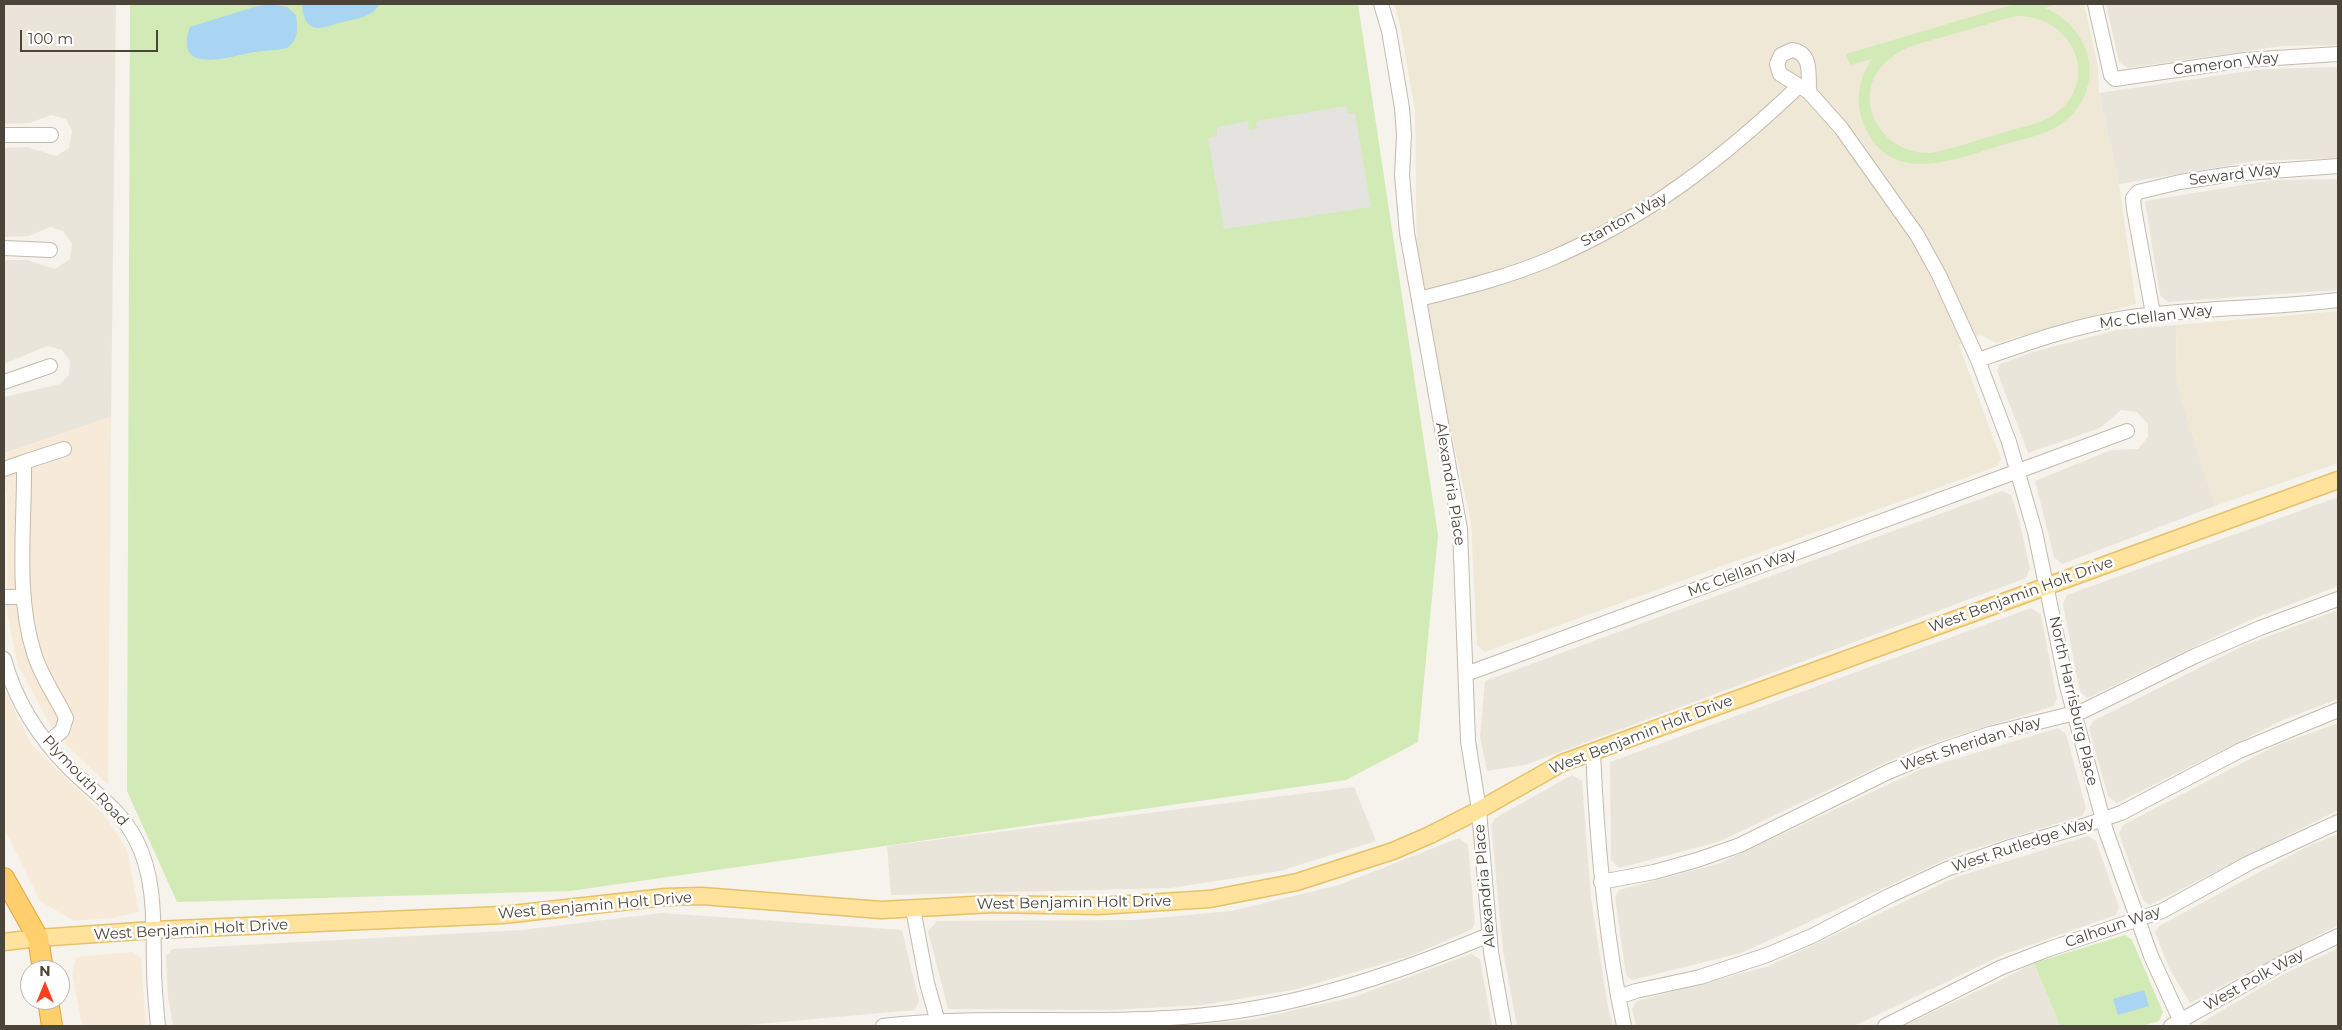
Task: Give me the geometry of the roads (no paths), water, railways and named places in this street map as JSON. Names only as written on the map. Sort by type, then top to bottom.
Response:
[{"type":"highway","points":[[4,878],[38,938],[41,960]]},
{"type":"highway","points":[[50,1010],[52,1026]]},
{"type":"main road","name":"West Benjamin Holt Drive","points":[[4,942],[153,930],[503,915],[666,897],[702,896],[881,910],[993,904],[1098,906],[1151,904],[1210,899],[1246,893],[1297,882],[1393,851],[1479,810],[1547,770],[2338,480]]},
{"type":"street","name":"Alexandria Place","points":[[1380,4],[1389,31],[1402,108],[1404,208],[1460,529],[1468,741],[1479,810],[1489,935],[1504,1026]]},
{"type":"street","name":"Cameron Way","points":[[2095,4],[2111,75],[2115,80],[2245,60],[2338,54]]},
{"type":"street","name":"Stanton Way","points":[[1419,299],[1475,285],[1529,267],[1608,230],[1664,199],[1704,170],[1804,89]]},
{"type":"street","name":"North Harrisburg Place","points":[[1804,89],[1841,128],[1917,235],[1939,275],[1978,360],[2018,472],[2047,586],[2073,713],[2102,820],[2179,1025]]},
{"type":"street","points":[[4,135],[51,135]]},
{"type":"street","name":"Seward Way","points":[[2153,314],[2134,209],[2135,195],[2143,189],[2232,174],[2338,166]]},
{"type":"street","points":[[4,248],[50,250]]},
{"type":"street","name":"Mc Clellan Way","points":[[1978,360],[2078,327],[2153,314],[2285,306],[2338,300]]},
{"type":"street","points":[[4,382],[50,366]]},
{"type":"street","name":"Mc Clellan Way","points":[[1466,674],[2127,431]]},
{"type":"street","points":[[47,743],[62,731],[66,718],[34,655],[29,636],[24,597],[14,466],[64,449]]},
{"type":"street","points":[[6,597],[24,597]]},
{"type":"street","name":"West Sheridan Way","points":[[1601,882],[1654,872],[1723,851],[1767,833],[1888,772],[1942,750],[2016,727],[2073,713],[2104,702],[2195,656],[2260,628],[2338,598]]},
{"type":"street","name":"Plymouth Road","points":[[4,659],[12,685],[25,710],[47,743],[67,766],[114,808],[136,838],[142,852],[149,880],[158,1026]]},
{"type":"street","name":"West Rutledge Way","points":[[1618,997],[1636,991],[1700,977],[1759,958],[1812,936],[1889,896],[1948,869],[2006,848],[2121,813],[2239,751],[2338,710]]},
{"type":"street","points":[[1593,752],[1601,882],[1610,954],[1624,1026]]},
{"type":"street","name":"Calhoun Way","points":[[1886,1026],[2000,968],[2049,949],[2162,911],[2249,863],[2338,822]]},
{"type":"street","points":[[913,909],[924,973],[938,1024]]},
{"type":"street","points":[[883,1026],[1010,1019],[1127,1020],[1183,1018],[1253,1009],[1339,990],[1385,976],[1489,935]]},
{"type":"street","name":"West Polk Way","points":[[2179,1025],[2286,961],[2338,936]]},
{"type":"water","points":[[271,4],[287,7],[296,15],[296,37],[287,48],[205,60],[195,57],[189,52],[187,42],[190,27],[254,7]]},
{"type":"water","points":[[302,4],[380,4],[364,17],[317,28],[308,24]]},
{"type":"water","points":[[2144,990],[2149,1006],[2118,1015],[2113,999]]}]
